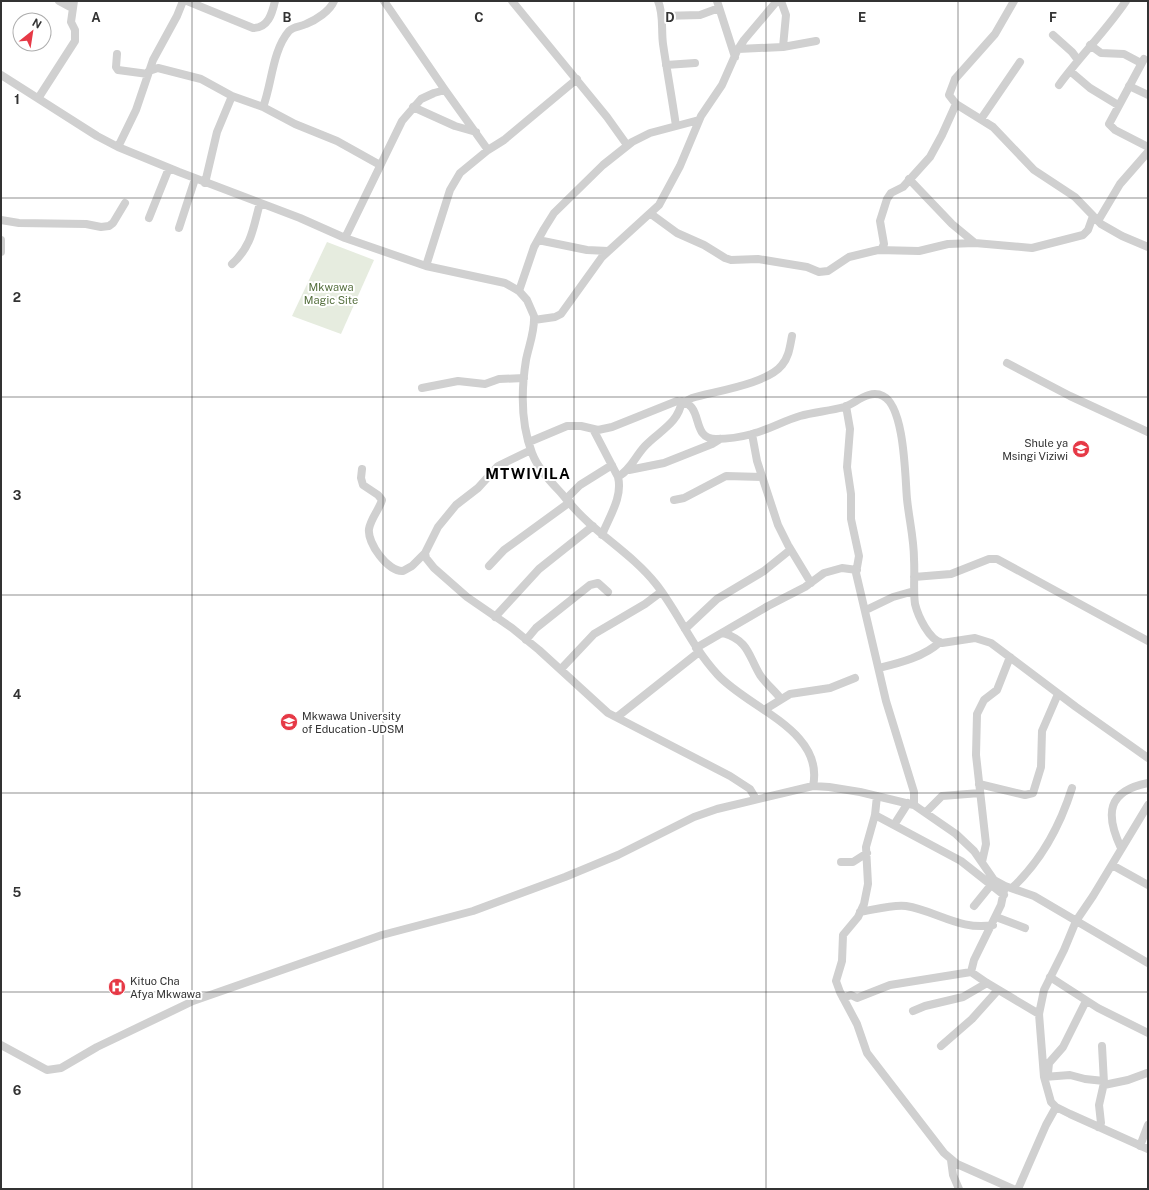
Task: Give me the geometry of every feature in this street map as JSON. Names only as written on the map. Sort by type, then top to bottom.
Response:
[{"type":"street","points":[[39,98],[75,42],[75,30],[71,22],[73,4],[59,1]]},
{"type":"street","points":[[118,147],[136,110],[148,72],[161,42],[177,16],[183,1]]},
{"type":"street","points":[[187,1],[253,28],[262,26],[266,23],[273,11],[274,1]]},
{"type":"street","points":[[263,107],[269,92],[276,60],[289,32],[295,27],[305,24],[327,10],[334,1]]},
{"type":"street","points":[[384,1],[488,150]]},
{"type":"street","points":[[512,1],[607,116],[627,145]]},
{"type":"street","points":[[658,1],[662,16],[661,27],[676,126]]},
{"type":"street","points":[[534,320],[555,317],[561,314],[608,251],[651,214],[659,205],[673,180],[699,120],[722,86],[736,53],[744,40],[776,1]]},
{"type":"street","points":[[781,1],[786,15],[783,47]]},
{"type":"street","points":[[1014,1],[995,34],[960,72],[951,86],[949,95],[956,104],[997,130],[1034,170],[1075,197],[1095,218],[1122,236],[1148,247]]},
{"type":"street","points":[[1058,85],[1090,44],[1115,18],[1126,1]]},
{"type":"street","points":[[662,16],[700,15],[719,4],[736,53]]},
{"type":"street","points":[[1053,34],[1072,52],[1078,60]]},
{"type":"street","points":[[736,53],[759,47],[783,47],[816,41]]},
{"type":"street","points":[[1090,44],[1101,53],[1124,54],[1143,61],[1110,121],[1111,127],[1148,147]]},
{"type":"street","points":[[117,54],[116,67],[118,70],[148,72],[158,68],[192,76],[210,83],[232,96],[263,107],[355,149],[380,165]]},
{"type":"street","points":[[981,119],[1020,62]]},
{"type":"street","points":[[666,65],[695,63]]},
{"type":"street","points":[[1070,70],[1090,88],[1118,105]]},
{"type":"street","points":[[1,75],[97,136],[118,147],[205,183],[300,218],[345,238],[426,266],[448,272],[498,280],[519,291],[531,306],[534,320],[522,397],[530,446],[541,470],[568,501],[602,535],[634,560],[661,592],[698,650],[728,685],[790,728],[809,752],[815,771],[812,786]]},
{"type":"street","points":[[426,266],[453,183],[460,173],[488,150],[504,140],[577,79]]},
{"type":"street","points":[[1129,86],[1148,95]]},
{"type":"street","points":[[345,238],[402,121],[421,99],[434,92],[445,90]]},
{"type":"street","points":[[205,183],[217,132],[232,96]]},
{"type":"street","points":[[881,250],[884,244],[880,221],[885,202],[891,193],[903,186],[936,147],[956,104]]},
{"type":"street","points":[[413,107],[455,126],[476,132]]},
{"type":"street","points":[[519,291],[538,240],[554,213],[603,166],[627,145],[650,133],[699,120]]},
{"type":"street","points":[[651,214],[677,234],[731,260],[758,259],[807,267],[823,272],[833,268],[849,257],[881,250],[919,251],[948,244],[975,243],[1032,248],[1083,235],[1120,184],[1148,152]]},
{"type":"street","points":[[149,218],[169,168]]},
{"type":"street","points":[[179,228],[195,178]]},
{"type":"street","points":[[909,179],[952,224],[975,243]]},
{"type":"street","points":[[1,220],[19,224],[86,224],[101,227],[109,226],[114,223],[125,203]]},
{"type":"street","points":[[232,264],[242,254],[251,241],[260,203]]},
{"type":"street","points":[[1,240],[1,252]]},
{"type":"street","points":[[538,240],[587,250],[608,251]]},
{"type":"street","points":[[362,469],[361,478],[363,485],[378,495],[382,500],[370,524],[369,533],[371,542],[392,569],[403,571],[412,566],[425,553],[438,527],[456,505],[478,488],[498,466],[530,446],[567,426],[581,426],[593,429],[612,427],[668,404],[759,381],[770,376],[783,365],[792,336]]},
{"type":"street","points":[[1007,363],[1070,396],[1148,432]]},
{"type":"street","points":[[422,388],[458,381],[485,384],[499,379],[524,378]]},
{"type":"street","points":[[684,401],[692,406],[701,430],[705,435],[714,439],[752,434],[801,416],[846,406],[865,397],[878,394],[884,396],[891,402],[900,429],[905,465],[907,499],[914,558],[914,591],[919,615],[932,636],[940,642]]},
{"type":"street","points":[[629,470],[644,447],[674,420],[684,401]]},
{"type":"street","points":[[846,406],[850,429],[846,467],[850,489],[851,519],[858,548],[857,570],[886,701],[914,792],[911,804],[894,824]]},
{"type":"street","points":[[593,429],[618,477],[620,485],[618,498],[602,535]]},
{"type":"street","points":[[752,434],[754,451],[778,526],[790,550],[811,582]]},
{"type":"street","points":[[618,477],[629,470],[664,463],[712,444],[721,438]]},
{"type":"street","points":[[489,566],[504,550],[548,520],[568,501],[580,485],[612,466]]},
{"type":"street","points":[[674,500],[684,498],[726,476],[762,477]]},
{"type":"street","points":[[495,617],[539,569],[593,526]]},
{"type":"street","points":[[685,629],[717,599],[764,571],[790,550]]},
{"type":"street","points":[[425,553],[426,558],[434,568],[467,597],[526,640],[561,669],[592,700],[608,713],[730,776],[750,789],[756,799]]},
{"type":"street","points":[[914,577],[951,574],[989,559],[997,559],[1148,641]]},
{"type":"street","points":[[617,717],[698,650],[723,633],[824,573],[834,569],[848,568],[857,570]]},
{"type":"street","points":[[526,640],[536,628],[590,585],[598,583],[608,592]]},
{"type":"street","points":[[866,610],[893,597],[914,591]]},
{"type":"street","points":[[561,669],[594,634],[661,592]]},
{"type":"street","points":[[723,633],[730,635],[744,644],[761,676],[781,699]]},
{"type":"street","points":[[878,668],[910,658],[930,649],[940,642],[980,639],[991,643],[1058,694],[1148,758]]},
{"type":"street","points":[[982,862],[986,844],[976,755],[977,714],[984,700],[997,690],[1010,657]]},
{"type":"street","points":[[764,710],[781,699],[800,692],[830,688],[854,678]]},
{"type":"street","points":[[926,812],[942,796],[979,788],[1025,795],[1033,793],[1041,766],[1042,731],[1058,694]]},
{"type":"street","points":[[1121,848],[1111,817],[1112,804],[1121,794],[1138,785],[1148,783]]},
{"type":"street","points":[[1,1045],[47,1070],[56,1070],[97,1047],[193,1002],[382,935],[473,911],[589,868],[694,817],[717,809],[812,786],[829,787],[911,804],[926,812],[956,834],[974,852],[994,880],[1007,890]]},
{"type":"street","points":[[971,972],[974,960],[994,921],[1007,890],[1024,877],[1056,831],[1065,811],[1072,788]]},
{"type":"street","points":[[877,796],[875,815],[868,840],[868,884],[860,912],[856,920],[846,930],[842,940],[842,961],[836,981],[857,1024],[867,1053],[929,1135],[951,1160],[977,1174],[1013,1189]]},
{"type":"street","points":[[1148,805],[1076,921],[1064,950],[1044,990],[1039,1014],[1048,1094],[1056,1107],[1148,1149]]},
{"type":"street","points":[[875,815],[894,824],[924,843],[961,861],[991,885],[1034,896],[1148,963]]},
{"type":"street","points":[[841,862],[853,862],[867,853]]},
{"type":"street","points":[[1112,865],[1147,884]]},
{"type":"street","points":[[974,906],[991,885]]},
{"type":"street","points":[[860,912],[905,906],[967,926],[983,927],[994,921],[1025,928]]},
{"type":"street","points":[[844,998],[850,995],[857,998],[890,985],[971,972],[1039,1014]]},
{"type":"street","points":[[1050,977],[1086,1001],[1148,1033]]},
{"type":"street","points":[[913,1012],[925,1006],[963,997],[987,983]]},
{"type":"street","points":[[941,1046],[972,1019],[998,990]]},
{"type":"street","points":[[1046,1076],[1049,1063],[1063,1047],[1086,1001]]},
{"type":"street","points":[[1098,1127],[1101,1123],[1099,1105],[1104,1083],[1102,1046]]},
{"type":"street","points":[[1046,1076],[1070,1075],[1104,1083],[1128,1080],[1148,1074]]},
{"type":"street","points":[[1018,1189],[1046,1125],[1056,1107]]},
{"type":"street","points":[[1140,1146],[1148,1125]]},
{"type":"street","points":[[951,1160],[953,1175],[959,1189]]},
{"type":"green space","name":"Mkwawa Magic Site","points":[[327,242],[374,260],[341,334],[292,316]]},
{"type":"place","name":"Shule ya Msingi Viziwi","points":[[1081,449]]},
{"type":"place","name":"Mkwawa University of Education -UDSM","points":[[289,722]]},
{"type":"place","name":"Kituo Cha Afya Mkwawa","points":[[117,987]]},
{"type":"district","name":"MTWIVILA","points":[[528,473]]}]
